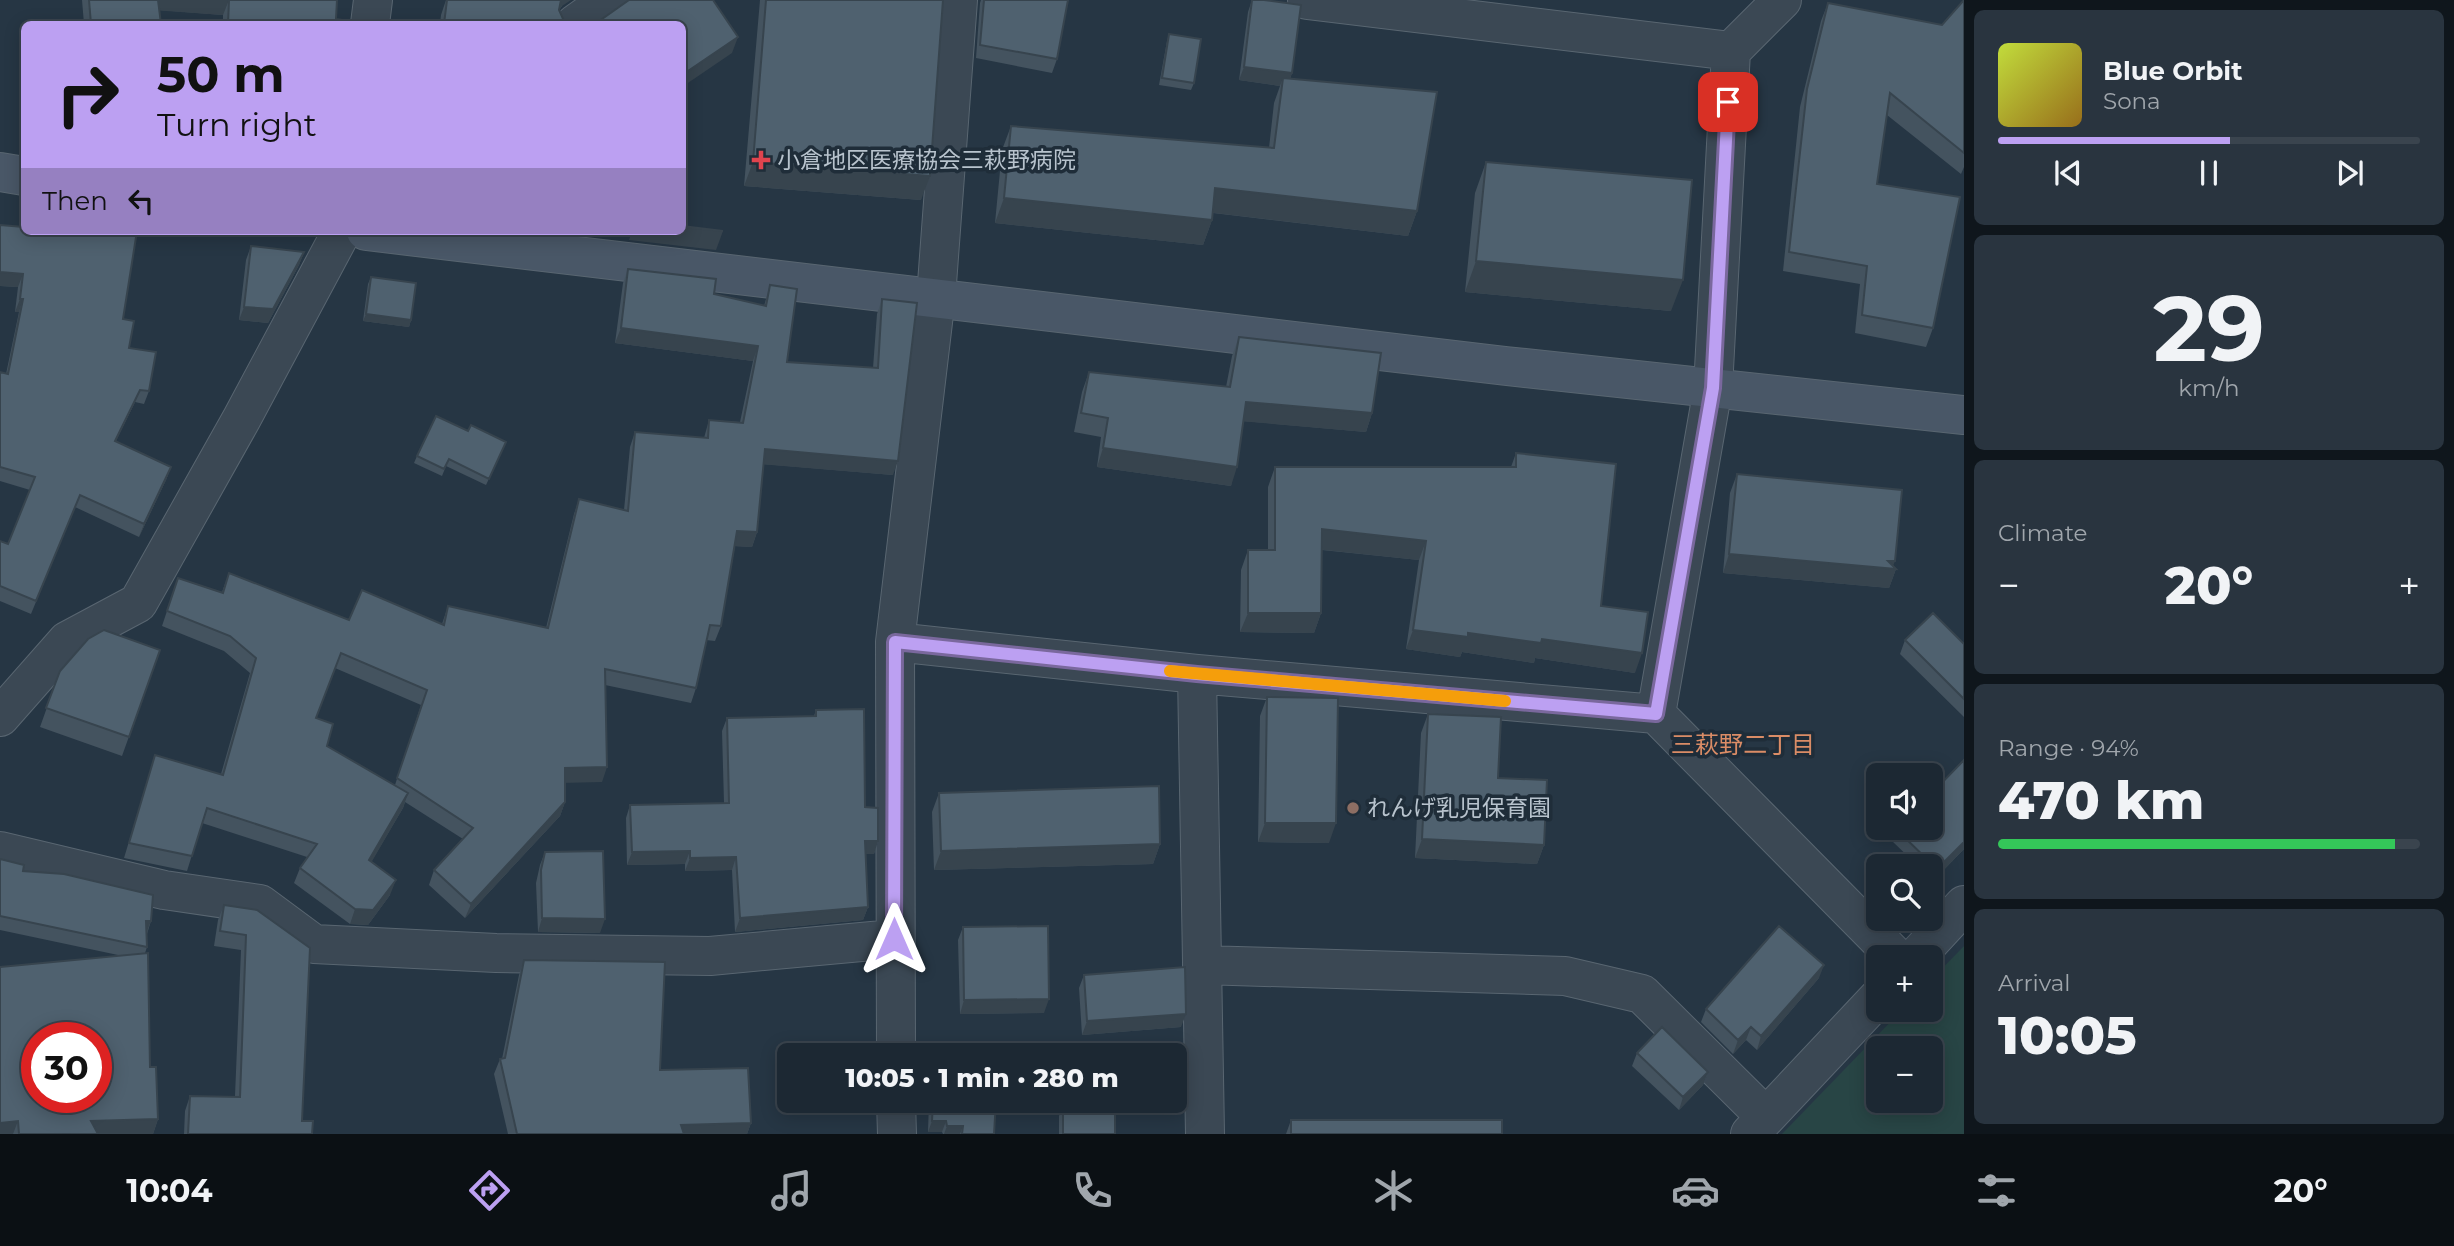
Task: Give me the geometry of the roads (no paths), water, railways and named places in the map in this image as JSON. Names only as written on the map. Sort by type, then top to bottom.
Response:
[{"type":"street","points":[[370,21],[373,0]]},
{"type":"street","points":[[579,21],[609,0]]},
{"type":"street","points":[[896,1043],[895,642],[936,297],[958,0]]},
{"type":"street","points":[[1307,0],[1731,51]]},
{"type":"street","points":[[1656,714],[1713,388],[1731,51],[1782,0]]},
{"type":"street","points":[[0,172],[21,176]]},
{"type":"street","points":[[0,717],[67,641],[138,603],[242,418],[340,235]]},
{"type":"street","points":[[401,235],[1506,366],[1964,415]]},
{"type":"street","points":[[895,642],[1197,674],[1656,714],[1884,945]]},
{"type":"street","points":[[1197,674],[1205,1134]]},
{"type":"street","points":[[0,851],[164,890],[260,904],[314,944],[496,953],[710,956],[894,939]]},
{"type":"street","points":[[1927,945],[1964,905]]},
{"type":"street","points":[[1202,965],[1565,976],[1642,994],[1758,1126],[1866,1011]]},
{"type":"street","points":[[896,1113],[897,1134]]},
{"type":"place","name":"小倉地区医療協会三萩野病院","points":[[761,160]]},
{"type":"place","name":"れんげ乳児保育園","points":[[1353,808]]},
{"type":"district","name":"三萩野二丁目","points":[[1743,744]]}]
